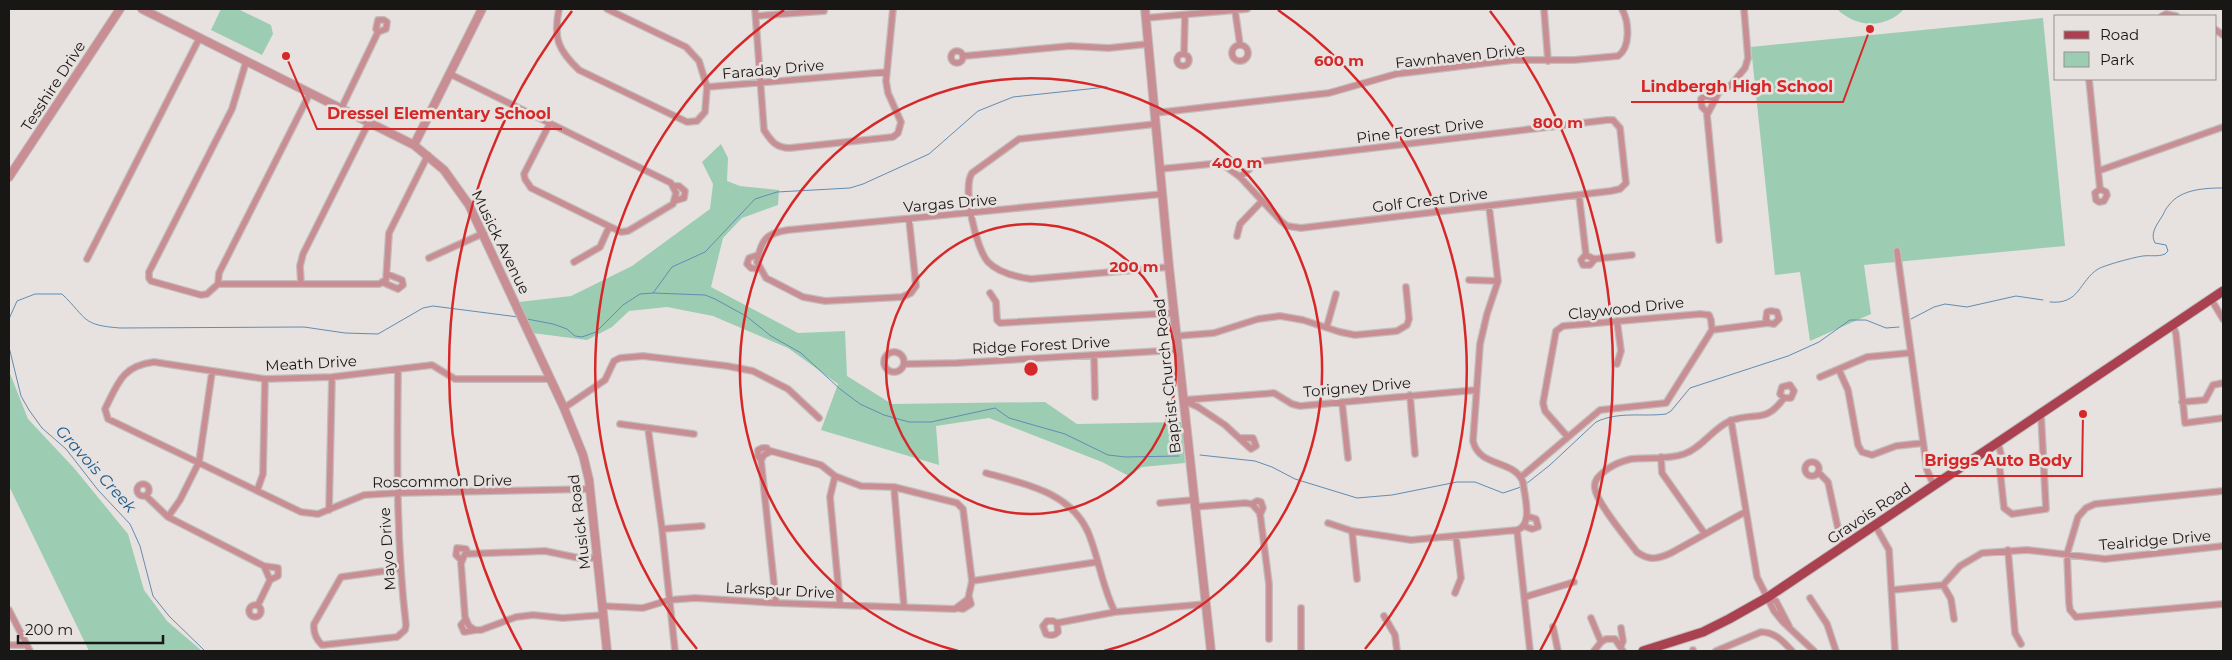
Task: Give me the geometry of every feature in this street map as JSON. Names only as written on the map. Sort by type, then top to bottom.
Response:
[{"type":"main road","name":"Gravois Road","points":[[1643,651],[1702,632],[1730,619],[1768,597],[2223,291]]},
{"type":"street","name":"Tesshire Drive","points":[[9,178],[120,9]]},
{"type":"street","name":"Musick Avenue","points":[[142,9],[369,122],[414,145],[428,155],[459,188],[484,234],[520,313]]},
{"type":"street","points":[[414,145],[482,9]]},
{"type":"street","points":[[559,9],[555,25],[558,42],[566,57],[579,70],[687,122],[697,121],[705,112],[706,87]]},
{"type":"street","name":"Faraday Drive","points":[[607,9],[686,47],[698,60],[706,87],[886,72]]},
{"type":"street","points":[[755,9],[764,130],[771,142],[783,148],[893,138],[898,133],[901,122],[888,92],[886,72],[894,9]]},
{"type":"street","name":"Baptist Church Road","points":[[1144,9],[1169,267],[1211,651]]},
{"type":"street","points":[[1146,18],[1247,9]]},
{"type":"street","points":[[1544,9],[1548,61]]},
{"type":"street","name":"Fawnhaven Drive","points":[[1155,113],[1340,91],[1396,74],[1512,60],[1548,61],[1618,56],[1623,53],[1627,44],[1622,9]]},
{"type":"street","points":[[1719,240],[1707,112],[1719,92],[1731,85],[1740,76],[1748,58],[1744,9]]},
{"type":"street","points":[[1235,10],[1240,45]]},
{"type":"street","points":[[756,16],[824,11]]},
{"type":"street","points":[[1184,54],[1185,15]]},
{"type":"street","points":[[341,109],[378,32]]},
{"type":"street","points":[[87,259],[200,38]]},
{"type":"street","points":[[964,56],[1070,46],[1109,48],[1148,44]]},
{"type":"street","points":[[246,62],[232,109],[149,272],[151,281],[201,295],[207,294],[218,284],[379,284],[385,279],[389,233],[428,155]]},
{"type":"street","points":[[450,74],[550,123],[671,183],[676,193],[673,204],[628,231],[621,232],[531,188],[524,174],[550,123]]},
{"type":"street","points":[[2089,80],[2100,189]]},
{"type":"street","points":[[218,284],[219,272],[310,93]]},
{"type":"street","points":[[1707,112],[1702,107],[1701,99],[1704,96],[1715,98]]},
{"type":"street","name":"Pine Forest Drive","points":[[1240,177],[1253,166],[1264,161],[1607,120],[1618,123],[1620,128],[1626,183],[1620,189],[1611,191]]},
{"type":"street","points":[[301,284],[300,266],[303,254],[369,122]]},
{"type":"street","points":[[1156,124],[1019,139],[972,173],[968,178],[971,213],[977,243],[988,262],[1002,272],[1017,277],[1031,279],[1169,267]]},
{"type":"street","points":[[2098,171],[2223,127]]},
{"type":"street","name":"Golf Crest Drive","points":[[1160,169],[1214,162],[1227,166],[1287,226],[1301,228],[1611,191]]},
{"type":"street","points":[[673,186],[678,186],[685,191],[684,198],[674,201]]},
{"type":"street","name":"Vargas Drive","points":[[760,269],[757,262],[758,255],[764,240],[774,232],[1163,194]]},
{"type":"street","points":[[1578,195],[1586,254],[1581,260],[1584,265],[1590,265],[1595,259]]},
{"type":"street","points":[[1237,236],[1240,224],[1262,201]]},
{"type":"street","points":[[1328,524],[1352,531],[1410,540],[1517,530],[1524,526],[1527,516],[1522,480],[1506,467],[1481,457],[1475,450],[1473,442],[1480,344],[1487,314],[1498,282],[1489,206]]},
{"type":"street","points":[[758,255],[749,258],[747,264],[751,268],[760,269],[766,278],[803,297],[825,302],[902,297],[911,293],[916,286],[909,219]]},
{"type":"street","points":[[574,262],[600,248],[609,227]]},
{"type":"street","points":[[429,258],[484,234]]},
{"type":"street","points":[[1897,251],[1909,353],[1923,443],[1929,479],[1934,486]]},
{"type":"street","points":[[1586,254],[1595,259],[1632,255]]},
{"type":"street","points":[[1469,280],[1498,282]]},
{"type":"street","points":[[1177,336],[1214,332],[1258,319],[1280,316],[1327,326],[1340,332],[1356,335],[1397,331],[1407,325],[1409,319],[1406,287]]},
{"type":"street","points":[[990,293],[996,302],[997,320],[1000,323],[1174,313]]},
{"type":"street","points":[[1327,326],[1336,294]]},
{"type":"street","points":[[2211,299],[2223,319]]},
{"type":"street","name":"Musick Road","points":[[520,313],[551,378],[583,455],[590,489],[607,651]]},
{"type":"street","name":"Claywood Drive","points":[[1567,436],[1545,411],[1543,403],[1556,331],[1563,326],[1705,314],[1711,320],[1712,330]]},
{"type":"street","points":[[1616,321],[1621,351],[1617,364]]},
{"type":"street","points":[[1522,480],[1567,436],[1600,410],[1666,402],[1712,330],[1768,323]]},
{"type":"street","points":[[2173,324],[2176,334],[2185,423],[2223,418]]},
{"type":"street","name":"Ridge Forest Drive","points":[[904,364],[957,363],[1178,350]]},
{"type":"street","points":[[1820,377],[1867,357],[1909,353]]},
{"type":"street","points":[[1094,355],[1094,397]]},
{"type":"street","points":[[564,408],[605,380],[614,361],[620,358],[644,356],[753,371],[788,390],[819,418]]},
{"type":"street","name":"Meath Drive","points":[[108,419],[105,409],[121,377],[136,365],[154,362],[265,379],[332,377],[432,365],[455,379],[551,378]]},
{"type":"street","name":"Mayo Drive","points":[[398,370],[397,493],[399,569],[406,625],[400,636],[322,645],[313,630],[314,624],[341,577],[399,569]]},
{"type":"street","points":[[1839,370],[1848,390],[1858,445],[1862,452],[1872,455],[1896,446],[1923,443]]},
{"type":"street","points":[[168,517],[180,500],[199,462],[212,372]]},
{"type":"street","points":[[329,510],[332,377]]},
{"type":"street","points":[[257,491],[263,474],[265,379]]},
{"type":"street","points":[[2182,402],[2205,400],[2213,385],[2223,383]]},
{"type":"street","name":"Torigney Drive","points":[[1183,400],[1274,393],[1292,404],[1300,406],[1476,390]]},
{"type":"street","points":[[1410,395],[1415,454]]},
{"type":"street","points":[[1745,512],[1659,558],[1646,558],[1637,552],[1600,501],[1594,489],[1595,483],[1599,475],[1618,463],[1683,454],[1694,449],[1730,420],[1766,415],[1776,409],[1784,398]]},
{"type":"street","points":[[1183,400],[1210,414],[1240,438]]},
{"type":"street","points":[[1342,402],[1348,458]]},
{"type":"street","points":[[1998,443],[2001,454],[1999,461],[2004,508],[2012,514],[2046,509],[2040,414]]},
{"type":"street","name":"Roscommon Drive","points":[[108,419],[301,512],[318,514],[364,495],[590,489]]},
{"type":"street","points":[[1730,420],[1756,577],[1768,597],[1776,601],[1793,632],[1814,651]]},
{"type":"street","points":[[620,424],[694,434]]},
{"type":"street","points":[[648,428],[662,530],[674,651]]},
{"type":"street","points":[[776,603],[765,456],[821,465],[835,476],[861,486],[894,486],[904,607]]},
{"type":"street","points":[[1661,457],[1662,473],[1705,534]]},
{"type":"street","points":[[1818,472],[1828,482],[1842,548]]},
{"type":"street","points":[[986,473],[1043,490],[1066,502],[1079,516],[1088,533],[1096,562],[1115,612]]},
{"type":"street","points":[[835,476],[830,497],[840,605]]},
{"type":"street","name":"Larkspur Drive","points":[[476,630],[481,630],[516,616],[563,618],[603,611],[644,608],[669,600],[695,598],[776,603],[957,608],[969,597],[972,581],[963,510],[957,503],[894,486]]},
{"type":"street","points":[[2223,491],[2095,504],[2086,508],[2078,517],[2067,554],[2069,603],[2072,614],[2076,617],[2223,604]]},
{"type":"street","points":[[146,496],[168,517],[264,566],[278,568],[278,576],[270,580],[258,605]]},
{"type":"street","points":[[1160,502],[1252,504],[1260,515],[1269,584],[1269,639]]},
{"type":"street","points":[[1524,526],[1532,530],[1538,527],[1536,519],[1527,516]]},
{"type":"street","points":[[1875,525],[1889,550],[1895,651]]},
{"type":"street","points":[[662,530],[702,526]]},
{"type":"street","points":[[1517,530],[1530,651]]},
{"type":"street","points":[[1352,531],[1357,579]]},
{"type":"street","points":[[1456,537],[1461,578],[1456,594]]},
{"type":"street","name":"Tealridge Drive","points":[[1943,585],[1960,566],[1982,553],[2028,550],[2106,559],[2223,546]]},
{"type":"street","points":[[462,561],[456,555],[457,548],[466,549],[468,553]]},
{"type":"street","points":[[2008,550],[2015,633],[2021,644]]},
{"type":"street","points":[[476,630],[469,626],[466,619],[462,558],[468,553],[545,551],[579,558],[598,558]]},
{"type":"street","points":[[972,581],[1096,562]]},
{"type":"street","points":[[264,566],[270,580]]},
{"type":"street","points":[[1525,597],[1574,582]]},
{"type":"street","points":[[1892,590],[1943,585],[1951,599],[1954,618]]},
{"type":"street","points":[[1810,598],[1826,624],[1836,651]]},
{"type":"street","points":[[1057,623],[1098,617],[1115,612],[1206,604]]},
{"type":"street","points":[[1301,608],[1301,651]]},
{"type":"street","points":[[9,610],[30,651]]},
{"type":"street","points":[[1384,616],[1395,635],[1397,651]]},
{"type":"street","points":[[1591,618],[1601,642]]},
{"type":"street","points":[[466,619],[461,625],[464,632],[476,630]]},
{"type":"street","points":[[1553,627],[1558,651]]},
{"type":"street","points":[[1621,628],[1622,648]]},
{"type":"street","points":[[1716,651],[1761,632],[1768,632],[1784,641],[1792,651]]},
{"type":"street","points":[[1784,641],[1793,632]]},
{"type":"street","points":[[1594,651],[1606,639],[1615,639],[1622,648]]},
{"type":"street","points":[[9,645],[26,645]]},
{"type":"green space","points":[[221,9],[238,9],[271,25],[273,34],[262,55],[211,30]]},
{"type":"green space","points":[[1837,9],[1904,9],[1897,16],[1889,20],[1871,24],[1853,20]]},
{"type":"green space","points":[[2043,18],[2065,246],[1864,265],[1871,314],[1810,341],[1800,272],[1775,275],[1751,47]]},
{"type":"green space","points":[[721,144],[728,158],[727,181],[740,186],[779,190],[778,205],[742,218],[723,238],[711,287],[798,333],[845,331],[847,376],[892,404],[1045,402],[1077,424],[1182,422],[1185,463],[1142,467],[1129,476],[1102,462],[989,418],[936,426],[939,465],[821,430],[838,384],[788,348],[713,316],[667,307],[629,311],[612,327],[587,340],[532,333],[519,302],[571,296],[632,266],[710,209],[713,184],[702,162]]},
{"type":"green space","points":[[9,371],[28,419],[74,468],[128,534],[144,590],[167,621],[202,651],[89,651],[9,486]]},
{"type":"waterway","points":[[653,293],[672,267],[705,252],[755,199],[777,192],[850,188],[863,184],[929,154],[978,111],[1013,97],[1107,87]]},
{"type":"waterway","points":[[2050,302],[2060,302],[2073,296],[2092,274],[2102,267],[2139,257],[2165,254],[2168,251],[2166,245],[2155,243],[2153,233],[2174,200],[2194,190],[2223,188]]},
{"type":"waterway","points":[[9,319],[17,301],[35,294],[62,294],[91,323],[120,328],[304,327],[345,333],[378,334],[423,308],[433,306],[518,317]]},
{"type":"waterway","points":[[527,319],[553,324],[567,329],[575,336],[582,337],[596,332],[623,305],[640,294],[705,295],[746,316],[771,336],[801,353],[840,389],[860,404],[884,415],[909,422],[931,422],[995,408],[1009,418],[1065,434],[1108,455],[1126,457],[1179,456]]},
{"type":"waterway","points":[[1911,319],[1934,307],[1945,304],[1967,307],[2016,296],[2043,300]]},
{"type":"waterway","points":[[1526,484],[1550,465],[1596,422],[1622,415],[1666,414],[1671,411],[1690,388],[1788,356],[1819,342],[1850,320],[1866,320],[1886,328],[1899,327]]},
{"type":"waterway","name":"Gravois Creek","points":[[9,347],[21,396],[29,410],[42,428],[66,449],[98,490],[130,524],[140,546],[153,596],[169,616],[205,651]]},
{"type":"waterway","points":[[1200,455],[1255,461],[1272,467],[1295,479],[1357,498],[1392,495],[1457,482],[1475,482],[1503,493],[1521,487]]},
{"type":"place","name":"Lindbergh High School","points":[[1870,29]]},
{"type":"place","name":"Dressel Elementary School","points":[[286,56]]},
{"type":"place","name":"Briggs Auto Body","points":[[2083,414]]}]
